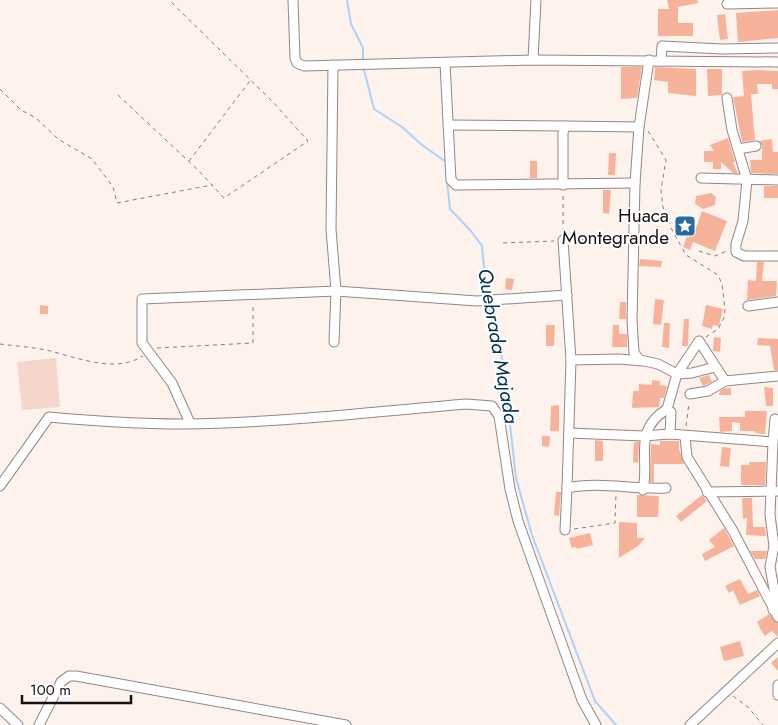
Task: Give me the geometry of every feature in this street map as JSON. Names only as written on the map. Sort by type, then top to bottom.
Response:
[{"type":"street","points":[[293,0],[296,64],[304,66],[533,60],[778,62]]},
{"type":"street","points":[[533,60],[536,0]]},
{"type":"street","points":[[727,4],[778,3]]},
{"type":"street","points":[[661,60],[662,46],[722,49],[778,48]]},
{"type":"street","points":[[643,361],[635,354],[632,335],[635,183],[639,127],[649,60]]},
{"type":"street","points":[[445,63],[451,180],[456,185],[635,183]]},
{"type":"street","points":[[333,65],[331,229],[336,291],[334,342]]},
{"type":"street","points":[[727,98],[732,130],[747,180],[743,221],[736,244],[736,252],[741,256],[778,256]]},
{"type":"street","points":[[448,125],[639,127]]},
{"type":"street","points":[[563,185],[563,133],[565,126]]},
{"type":"street","points":[[738,148],[756,146]]},
{"type":"street","points":[[701,178],[778,180]]},
{"type":"street","points":[[563,240],[571,360],[565,530]]},
{"type":"street","points":[[190,424],[172,383],[142,343],[142,299],[336,291],[482,301],[567,294]]},
{"type":"street","points":[[748,306],[778,302]]},
{"type":"street","points":[[642,490],[644,436],[657,416],[667,410],[677,374],[699,342],[725,381]]},
{"type":"street","points":[[571,360],[619,359],[643,361],[658,364],[677,374],[692,373],[715,367]]},
{"type":"street","points":[[690,394],[708,391],[725,381],[778,376]]},
{"type":"street","points":[[0,486],[49,417],[120,423],[190,424],[262,421],[466,404],[492,406],[499,416],[510,489],[518,521],[582,700],[596,725]]},
{"type":"street","points":[[667,410],[671,412],[670,434]]},
{"type":"street","points":[[775,419],[773,442],[775,491],[770,515],[774,542],[770,567],[776,613]]},
{"type":"street","points":[[568,433],[644,436],[670,434],[685,437],[773,442]]},
{"type":"street","points":[[685,437],[688,457],[707,492],[733,531],[776,613]]},
{"type":"street","points":[[567,488],[616,486],[642,490],[666,488]]},
{"type":"street","points":[[707,492],[775,491]]},
{"type":"street","points":[[690,725],[778,643]]},
{"type":"street","points":[[39,725],[61,682],[69,676],[76,676],[346,725]]},
{"type":"street","points":[[778,686],[778,695]]},
{"type":"street","points":[[0,708],[18,725]]},
{"type":"path","points":[[118,95],[224,198],[308,141],[250,80],[169,0]]},
{"type":"path","points":[[189,162],[242,88],[250,80]]},
{"type":"path","points":[[0,89],[20,110],[36,118],[58,139],[92,159],[112,187],[117,203],[212,185]]},
{"type":"path","points":[[648,132],[666,160],[661,190],[671,228],[686,255],[718,276],[722,284],[725,310],[722,323],[716,331],[699,342]]},
{"type":"path","points":[[563,185],[563,240]]},
{"type":"path","points":[[503,243],[634,238]]},
{"type":"path","points":[[699,251],[720,256],[736,244]]},
{"type":"path","points":[[0,344],[43,349],[100,364],[132,363],[154,348],[254,342],[253,294]]},
{"type":"path","points":[[685,437],[690,394]]},
{"type":"path","points":[[565,530],[615,523],[616,486]]},
{"type":"path","points":[[726,692],[744,704],[763,725]]},
{"type":"shaded area","points":[[56,358],[60,407],[22,410],[17,362]]},
{"type":"building","points":[[667,0],[697,0],[698,3],[678,7],[678,23],[693,23],[693,36],[658,36],[658,9],[669,9]]},
{"type":"building","points":[[778,10],[778,38],[738,42],[736,13]]},
{"type":"building","points":[[725,14],[728,39],[720,40],[717,15]]},
{"type":"building","points":[[621,67],[642,67],[637,98],[621,99]]},
{"type":"building","points":[[655,67],[696,69],[696,96],[668,93],[668,82],[654,80]]},
{"type":"building","points":[[707,69],[722,69],[722,95],[708,96]]},
{"type":"building","points":[[742,71],[778,71],[778,89],[772,89],[772,84],[757,84],[758,94],[751,94],[755,140],[742,142],[733,97],[744,96]]},
{"type":"building","points":[[728,138],[735,162],[733,163],[738,173],[733,173],[721,162],[721,169],[713,169],[713,162],[704,162],[704,151],[714,151],[710,145]]},
{"type":"building","points":[[772,139],[773,152],[778,152],[778,174],[751,173],[750,160],[762,160],[762,145],[759,141]]},
{"type":"building","points":[[609,153],[616,153],[615,175],[608,175]]},
{"type":"building","points":[[530,161],[537,161],[537,178],[530,178]]},
{"type":"building","points":[[764,186],[778,186],[778,198],[764,198]]},
{"type":"building","points":[[603,190],[611,190],[609,214],[603,213]]},
{"type":"building","points":[[711,193],[716,197],[715,205],[703,209],[695,204],[696,196]]},
{"type":"building","points":[[702,211],[727,221],[715,251],[693,242],[690,250],[683,247],[691,226],[696,228]]},
{"type":"building","points":[[640,237],[655,237],[655,244],[640,243]]},
{"type":"building","points":[[640,259],[662,261],[661,267],[639,266]]},
{"type":"building","points":[[757,262],[764,262],[762,281],[777,281],[776,296],[747,300],[748,280],[756,281]]},
{"type":"building","points":[[506,278],[514,279],[512,290],[505,289]]},
{"type":"building","points":[[655,299],[664,300],[661,325],[653,324]]},
{"type":"building","points":[[620,302],[626,302],[626,319],[619,319]]},
{"type":"building","points":[[40,305],[48,306],[48,314],[40,314]]},
{"type":"building","points":[[706,305],[723,309],[719,326],[713,325],[712,329],[702,326]]},
{"type":"building","points":[[684,319],[689,319],[688,346],[682,346]]},
{"type":"building","points":[[664,323],[670,323],[669,348],[662,347]]},
{"type":"building","points":[[546,325],[555,325],[554,346],[546,346]]},
{"type":"building","points":[[613,325],[619,325],[619,334],[627,334],[627,347],[612,347]]},
{"type":"building","points":[[714,337],[721,338],[720,352],[713,351]]},
{"type":"building","points":[[758,338],[778,339],[778,370],[774,370],[770,346],[757,345]]},
{"type":"building","points":[[709,375],[712,382],[703,386],[699,378]]},
{"type":"building","points":[[652,380],[660,381],[660,385],[667,386],[664,398],[660,398],[659,407],[632,408],[633,391],[639,391],[639,384],[652,385]]},
{"type":"building","points":[[764,387],[773,388],[773,406],[766,406]]},
{"type":"building","points":[[725,388],[731,388],[731,395],[719,395],[720,391]]},
{"type":"building","points":[[559,405],[559,431],[550,431],[551,406]]},
{"type":"building","points":[[745,411],[767,411],[765,434],[755,433],[755,431],[740,431],[740,423],[732,422],[732,431],[720,432],[719,417],[745,417]]},
{"type":"building","points":[[542,436],[550,436],[549,447],[542,446]]},
{"type":"building","points":[[595,440],[603,441],[603,461],[595,461]]},
{"type":"building","points":[[660,441],[679,441],[679,449],[684,464],[654,464],[654,482],[650,482],[651,444],[660,445]]},
{"type":"building","points":[[634,442],[639,442],[638,463],[633,462]]},
{"type":"building","points":[[722,447],[731,448],[729,467],[720,466]]},
{"type":"building","points":[[749,462],[766,462],[765,485],[741,485],[741,465],[749,465]]},
{"type":"building","points":[[556,492],[561,492],[559,516],[554,515]]},
{"type":"building","points":[[637,495],[659,496],[658,517],[637,517]]},
{"type":"building","points":[[702,495],[707,501],[681,522],[676,516]]},
{"type":"building","points":[[742,498],[752,498],[753,527],[765,527],[766,536],[746,535],[747,518],[743,519]]},
{"type":"building","points":[[619,522],[637,523],[637,538],[645,538],[638,546],[619,558]]},
{"type":"building","points":[[724,528],[734,546],[705,561],[702,554],[715,547],[709,540]]},
{"type":"building","points":[[590,533],[593,545],[577,549],[576,547],[572,548],[569,538]]},
{"type":"building","points":[[750,551],[767,551],[765,559],[755,559]]},
{"type":"building","points":[[740,579],[748,594],[757,590],[760,596],[740,605],[733,590],[729,593],[725,586]]},
{"type":"building","points":[[769,614],[778,623],[778,637],[772,631],[765,636],[757,622]]},
{"type":"building","points":[[740,641],[744,656],[724,661],[720,647]]},
{"type":"building","points":[[778,657],[778,671],[771,663]]},
{"type":"waterway","name":"Quebrada Majada","points":[[347,0],[351,24],[363,48],[363,62]]},
{"type":"waterway","name":"Quebrada Majada","points":[[363,66],[374,109],[402,127],[422,145],[446,162]]},
{"type":"waterway","name":"Quebrada Majada","points":[[446,172],[450,209],[482,246],[487,298]]},
{"type":"waterway","name":"Quebrada Majada","points":[[488,303],[503,362],[516,478],[532,535],[595,701],[616,725]]},
{"type":"place","name":"Huaca Montegrande","points":[[685,226]]}]
